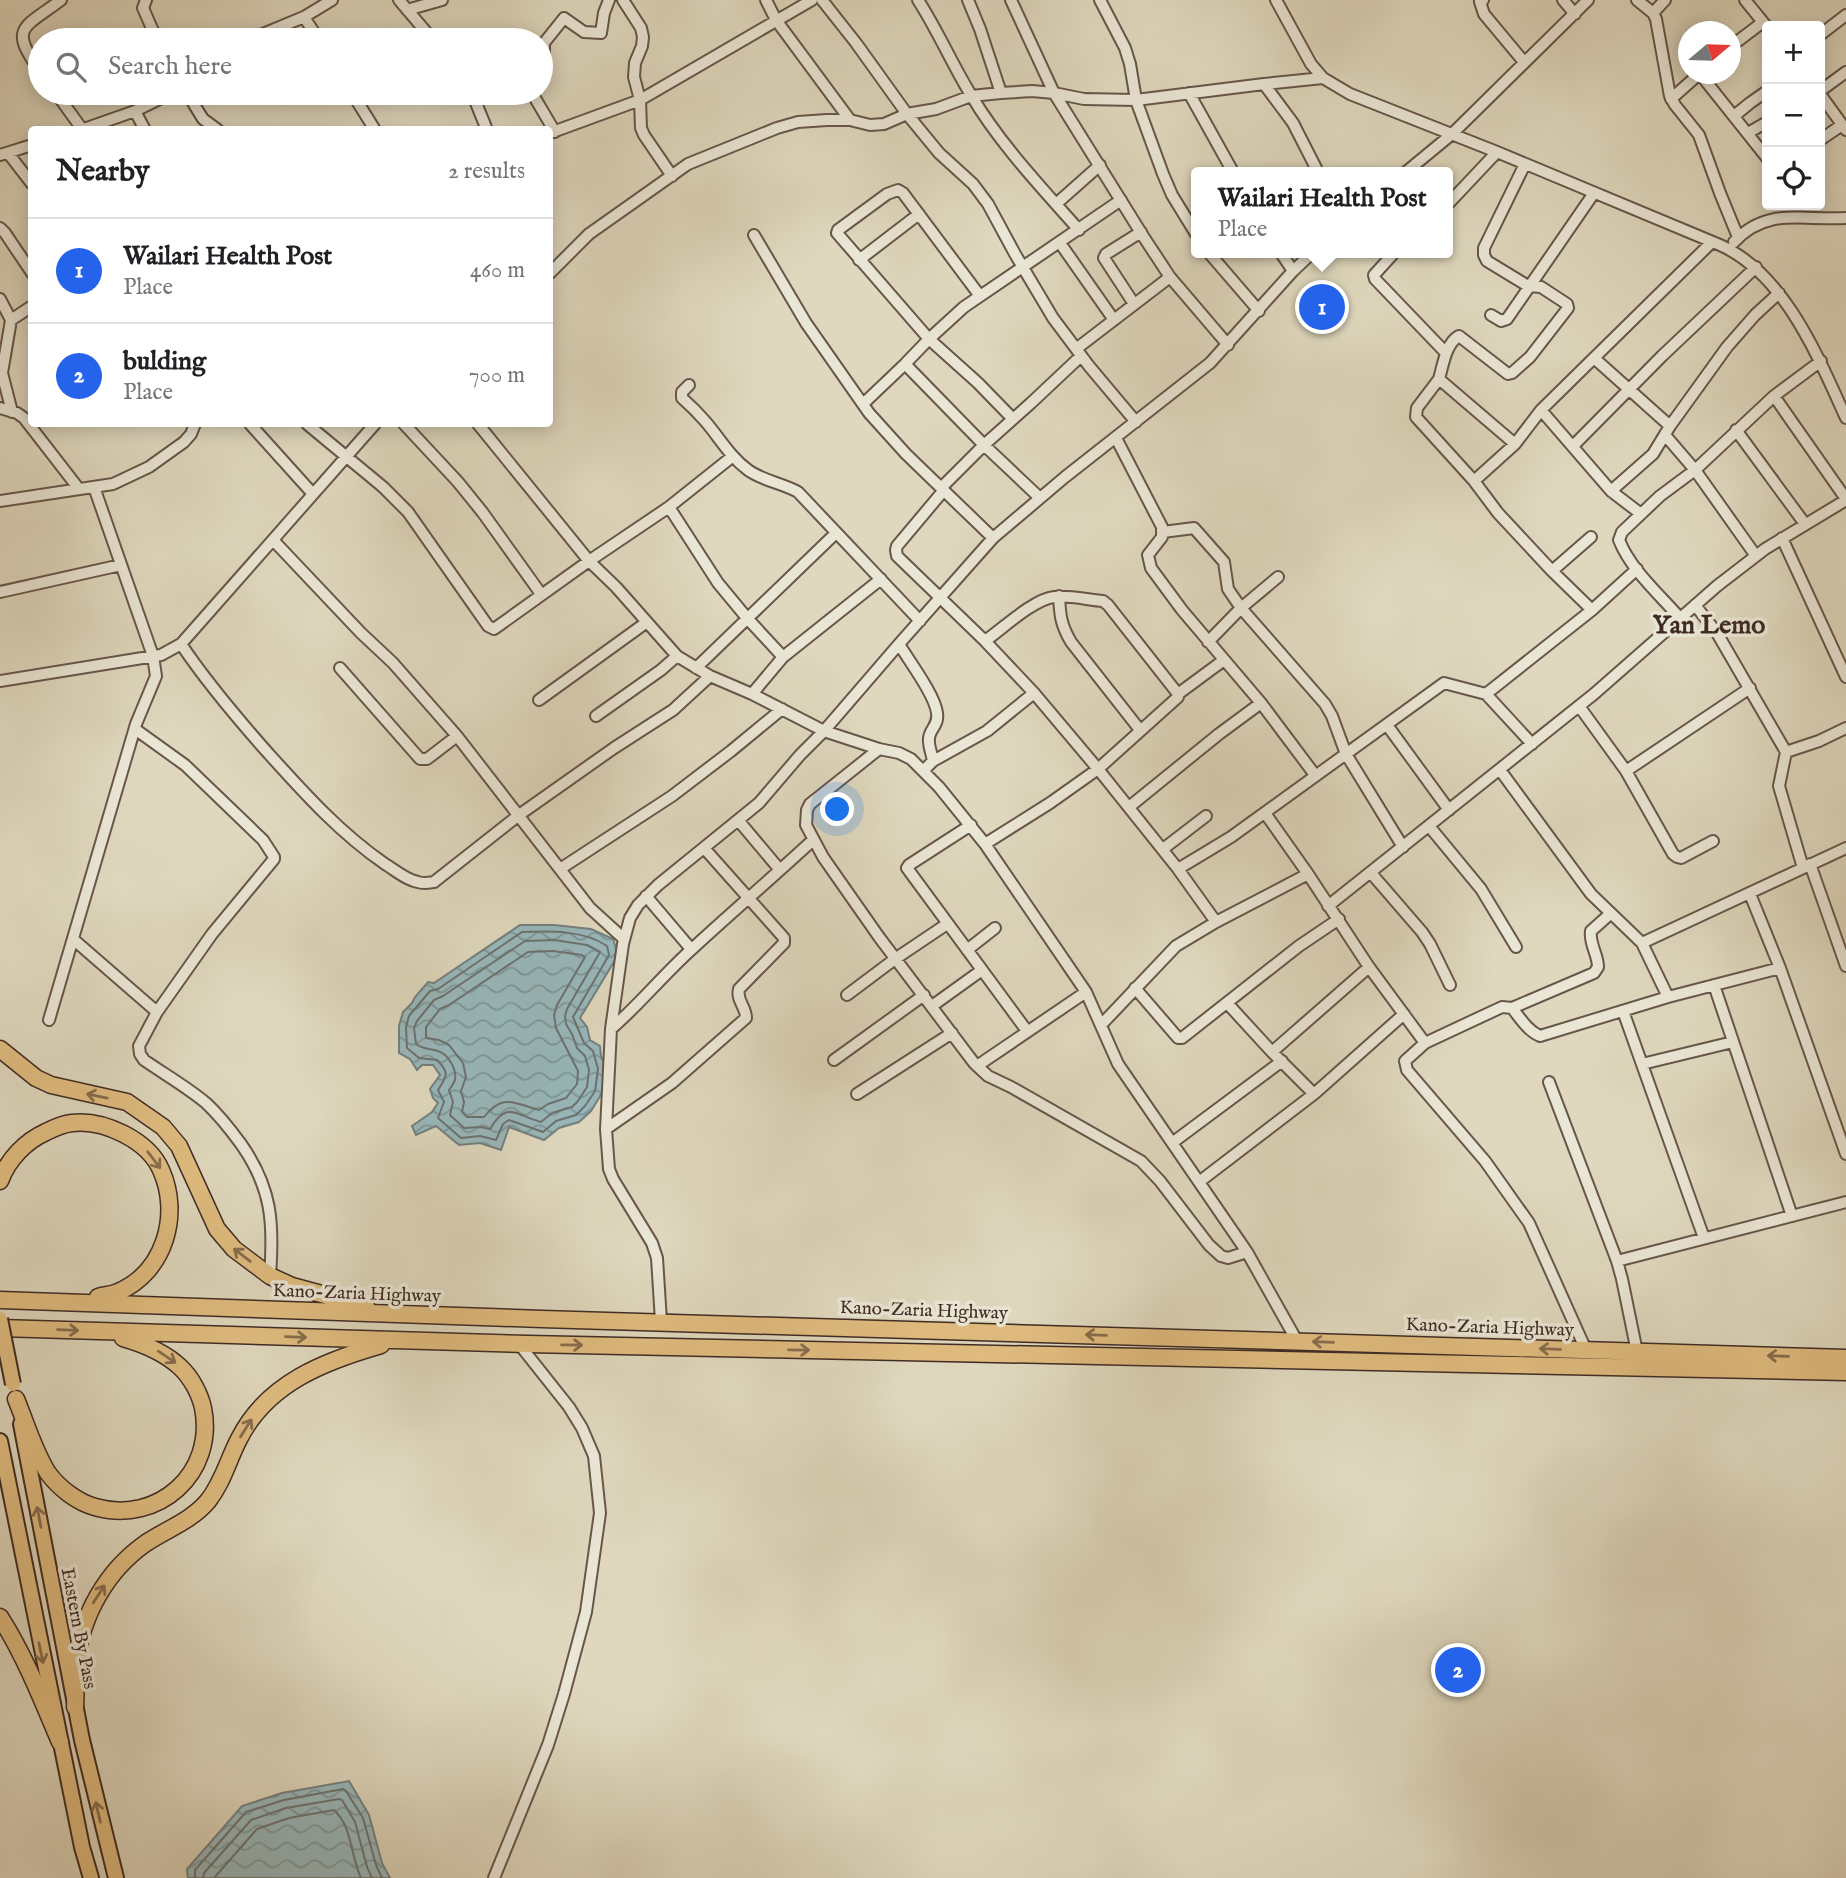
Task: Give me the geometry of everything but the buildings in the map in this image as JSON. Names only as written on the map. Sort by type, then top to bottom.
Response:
[{"type":"highway","points":[[0,1049],[36,1078],[51,1085],[127,1102],[163,1127],[179,1146],[217,1229],[234,1249],[270,1276],[292,1286],[395,1314]]},
{"type":"highway","points":[[0,1181],[12,1159],[28,1142],[55,1128],[73,1123],[102,1126],[125,1134],[144,1147],[161,1168],[169,1195],[170,1222],[159,1256],[137,1281],[118,1292],[75,1302]]},
{"type":"highway","name":"Kano-Zaria Highway","points":[[0,1300],[1846,1358]]},
{"type":"highway","name":"Kano-Zaria Highway","points":[[0,1328],[519,1344],[1846,1371]]},
{"type":"highway","points":[[15,1391],[48,1473],[63,1489],[87,1505],[108,1511],[150,1507],[178,1489],[196,1465],[204,1441],[204,1417],[197,1389],[182,1368],[165,1355],[146,1345],[104,1331]]},
{"type":"highway","points":[[75,1707],[76,1663],[91,1607],[108,1580],[140,1548],[191,1517],[206,1503],[224,1474],[244,1430],[268,1398],[288,1383],[343,1356],[399,1340]]},
{"type":"highway","points":[[0,1617],[18,1647],[60,1742]]},
{"type":"main road","name":"Eastern By Pass","points":[[0,1319],[75,1707],[116,1878]]},
{"type":"main road","points":[[0,1441],[60,1742],[91,1878]]},
{"type":"street","points":[[28,52],[22,33],[26,26],[61,0]]},
{"type":"street","points":[[146,0],[143,8],[151,28]]},
{"type":"street","points":[[277,28],[304,17],[315,5],[332,0]]},
{"type":"street","points":[[398,0],[423,28]]},
{"type":"street","points":[[407,10],[442,0]]},
{"type":"street","points":[[553,32],[564,18],[584,32],[601,33],[609,0]]},
{"type":"street","points":[[623,0],[641,28],[643,37],[635,63],[641,128],[671,176]]},
{"type":"street","points":[[766,0],[776,20],[850,120]]},
{"type":"street","points":[[553,132],[640,100],[812,0]]},
{"type":"street","points":[[822,0],[907,114],[939,153],[973,184],[988,204],[1053,318],[1136,422]]},
{"type":"street","points":[[918,0],[971,96],[1015,158],[1079,230]]},
{"type":"street","points":[[968,0],[1002,93]]},
{"type":"street","points":[[1011,0],[1054,93],[1141,232],[1170,277],[1228,345]]},
{"type":"street","points":[[1100,0],[1125,48],[1136,100],[1172,195],[1191,226]]},
{"type":"street","points":[[1276,0],[1311,64],[1323,78],[1350,94],[1728,248],[1756,267],[1775,287],[1821,361],[1846,418]]},
{"type":"street","points":[[1483,0],[1480,6],[1484,13],[1524,62]]},
{"type":"street","points":[[1563,0],[1575,14]]},
{"type":"street","points":[[1412,167],[1452,134],[1588,0]]},
{"type":"street","points":[[1637,0],[1653,13],[1660,32],[1671,99],[1699,135],[1738,237]]},
{"type":"street","points":[[1653,13],[1665,0]]},
{"type":"street","points":[[1745,0],[1762,21]]},
{"type":"street","points":[[1825,31],[1846,15]]},
{"type":"street","points":[[304,17],[311,28]]},
{"type":"street","points":[[1741,41],[1762,27]]},
{"type":"street","points":[[1825,88],[1846,72]]},
{"type":"street","points":[[553,270],[589,234],[688,164],[776,128],[798,122],[850,120],[870,125],[884,124],[907,114],[936,110],[971,96],[1002,93],[1032,91],[1084,99],[1136,100],[1323,78]]},
{"type":"street","points":[[1265,84],[1293,123],[1315,167]]},
{"type":"street","points":[[1671,99],[1688,84]]},
{"type":"street","points":[[1708,84],[1762,151]]},
{"type":"street","points":[[1189,93],[1230,167]]},
{"type":"street","points":[[1734,117],[1762,95]]},
{"type":"street","points":[[1825,99],[1844,127],[1825,137]]},
{"type":"street","points":[[64,105],[79,126]]},
{"type":"street","points":[[90,126],[147,105]]},
{"type":"street","points":[[195,105],[203,118],[213,126]]},
{"type":"street","points":[[359,105],[372,126]]},
{"type":"street","points":[[477,105],[485,126]]},
{"type":"street","points":[[538,105],[549,126]]},
{"type":"street","points":[[135,111],[143,126]]},
{"type":"street","points":[[1748,133],[1762,125]]},
{"type":"street","points":[[28,146],[4,154],[28,180]]},
{"type":"street","points":[[1453,199],[1497,152]]},
{"type":"street","points":[[1525,164],[1484,248],[1484,255],[1487,261],[1528,286],[1541,287],[1567,304],[1568,308],[1530,356],[1516,371],[1507,374],[1459,336],[1454,338],[1438,379],[1417,408],[1416,417],[1474,481],[1498,513],[1552,572],[1592,610]]},
{"type":"street","points":[[1056,204],[1100,165]]},
{"type":"street","points":[[980,296],[903,192],[898,190],[887,194],[838,230],[838,236],[929,339],[1013,419]]},
{"type":"street","points":[[1491,315],[1502,321],[1507,319],[1594,193]]},
{"type":"street","points":[[863,404],[964,307],[1121,200]]},
{"type":"street","points":[[1797,210],[1801,218]]},
{"type":"street","points":[[859,260],[919,214]]},
{"type":"street","points":[[1728,248],[1738,237],[1766,220],[1786,216],[1846,218]]},
{"type":"street","points":[[0,228],[28,267]]},
{"type":"street","points":[[1134,304],[1104,258],[1106,254],[1141,232]]},
{"type":"street","points":[[754,235],[806,323],[879,425],[993,538]]},
{"type":"street","points":[[1474,481],[1515,444],[1541,410],[1712,242]]},
{"type":"street","points":[[1060,243],[1114,320]]},
{"type":"street","points":[[1213,258],[1259,311]]},
{"type":"street","points":[[1284,258],[1293,271]]},
{"type":"street","points":[[661,1321],[657,1258],[652,1242],[609,1169],[606,1129],[611,1029],[624,939],[630,918],[646,896],[759,803],[993,538],[1210,363],[1307,258]]},
{"type":"street","points":[[1389,258],[1374,275],[1374,279],[1446,353]]},
{"type":"street","points":[[1573,446],[1756,267]]},
{"type":"street","points":[[1170,277],[1078,352],[1013,419],[984,444],[943,489],[895,551],[1034,694],[1163,849],[1216,922]]},
{"type":"street","points":[[1611,491],[1653,454],[1727,347],[1779,293]]},
{"type":"street","points":[[0,299],[11,320],[2,373],[12,412]]},
{"type":"street","points":[[11,320],[28,309]]},
{"type":"street","points":[[1594,358],[1668,430],[1756,556]]},
{"type":"street","points":[[1681,618],[1622,548],[1619,540],[1622,532],[1660,496],[1695,470],[1774,396],[1821,361]]},
{"type":"street","points":[[905,364],[1040,498]]},
{"type":"street","points":[[1438,379],[1515,444]]},
{"type":"street","points":[[689,385],[682,392],[682,398],[704,419],[733,456],[757,476],[798,492],[920,621]]},
{"type":"street","points":[[1328,906],[1579,706],[1756,556],[1846,499],[1774,396]]},
{"type":"street","points":[[0,408],[24,418],[28,423]]},
{"type":"street","points":[[1541,410],[1611,491],[1641,514]]},
{"type":"street","points":[[31,427],[79,489]]},
{"type":"street","points":[[0,501],[113,484],[149,467],[184,442],[194,427]]},
{"type":"street","points":[[253,427],[313,495]]},
{"type":"street","points":[[311,427],[383,487],[408,512],[491,628],[498,627],[541,594],[669,507],[733,456]]},
{"type":"street","points":[[0,681],[153,656],[181,644],[313,495],[366,427]]},
{"type":"street","points":[[407,427],[483,513],[541,594]]},
{"type":"street","points":[[480,427],[589,561],[616,587],[677,656],[709,676],[752,694],[824,731],[879,750],[899,753],[923,770],[985,844],[1086,992],[1118,1064],[1247,1252],[1297,1341]]},
{"type":"street","points":[[1735,430],[1805,524]]},
{"type":"street","points":[[1115,438],[1162,527],[1162,537],[1148,555],[1151,568],[1182,611],[1261,703],[1315,775]]},
{"type":"street","points":[[49,1020],[135,729],[156,676],[153,656],[94,487]]},
{"type":"street","points":[[669,507],[708,568],[747,618],[783,657]]},
{"type":"street","points":[[1163,532],[1191,527],[1224,562],[1228,589],[1275,649],[1325,704],[1346,754],[1403,847]]},
{"type":"street","points":[[696,668],[836,533]]},
{"type":"street","points":[[1552,572],[1591,537]]},
{"type":"street","points":[[1782,538],[1846,677]]},
{"type":"street","points":[[273,540],[393,663],[457,736],[590,908],[624,939]]},
{"type":"street","points":[[0,592],[121,565]]},
{"type":"street","points":[[1486,694],[1592,610],[1637,569]]},
{"type":"street","points":[[1208,642],[1241,608],[1278,577]]},
{"type":"street","points":[[752,694],[783,657],[881,579]]},
{"type":"street","points":[[985,641],[1039,601],[1059,596],[1103,601],[1178,694]]},
{"type":"street","points":[[1059,596],[1060,617],[1071,642],[1140,730]]},
{"type":"street","points":[[1695,605],[1717,633],[1786,752],[1779,786],[1806,866],[1846,966]]},
{"type":"street","points":[[539,700],[647,622]]},
{"type":"street","points":[[181,644],[234,714],[331,821],[352,841],[419,883],[434,882],[519,816],[614,748],[673,710],[709,676]]},
{"type":"street","points":[[899,644],[934,701],[938,713],[937,724],[929,735],[933,761]]},
{"type":"street","points":[[596,716],[677,656]]},
{"type":"street","points":[[985,844],[1098,769],[1178,697],[1178,694],[1224,660]]},
{"type":"street","points":[[341,668],[420,758],[427,760],[457,736]]},
{"type":"street","points":[[1178,869],[1265,813],[1444,683],[1486,694],[1532,744]]},
{"type":"street","points":[[1626,771],[1750,688]]},
{"type":"street","points":[[923,770],[933,761],[987,731],[1034,694]]},
{"type":"street","points":[[1129,807],[1261,703]]},
{"type":"street","points":[[1579,706],[1626,771],[1673,854],[1681,858],[1713,841]]},
{"type":"street","points":[[560,869],[672,796],[782,709]]},
{"type":"street","points":[[1387,725],[1449,810]]},
{"type":"street","points":[[1786,752],[1819,741],[1846,727]]},
{"type":"street","points":[[135,729],[185,765],[263,840],[274,857],[212,934],[157,1012],[139,1046],[144,1060],[205,1103],[227,1124],[254,1163],[263,1181],[268,1201],[272,1232],[270,1276]]},
{"type":"street","points":[[879,750],[810,804],[807,810],[806,825],[813,840],[860,912],[977,1066],[988,1076],[1141,1161],[1221,1256],[1228,1258],[1247,1252]]},
{"type":"street","points":[[1500,770],[1591,894],[1642,943],[1668,997]]},
{"type":"street","points":[[1265,813],[1369,967],[1425,1043]]},
{"type":"street","points":[[1163,849],[1206,816]]},
{"type":"street","points":[[738,820],[780,870]]},
{"type":"street","points":[[971,825],[909,865],[907,869],[1027,1031]]},
{"type":"street","points":[[1429,826],[1481,889],[1516,947]]},
{"type":"street","points":[[611,1029],[691,949],[813,840]]},
{"type":"street","points":[[606,1129],[672,1083],[746,1017],[746,1010],[738,1000],[739,989],[785,940],[704,848]]},
{"type":"street","points":[[1642,943],[1846,848]]},
{"type":"street","points":[[1371,873],[1422,932],[1450,985]]},
{"type":"street","points":[[1101,1025],[1176,946],[1308,874]]},
{"type":"street","points":[[1750,894],[1780,968],[1846,1154]]},
{"type":"street","points":[[646,896],[691,949]]},
{"type":"street","points":[[1586,1350],[1529,1223],[1485,1161],[1407,1070],[1405,1061],[1425,1043],[1502,1007],[1512,1009],[1594,973],[1598,967],[1598,959],[1591,943],[1591,931],[1610,914]]},
{"type":"street","points":[[1135,988],[1178,1038],[1186,1037],[1299,946],[1339,919]]},
{"type":"street","points":[[847,995],[947,924]]},
{"type":"street","points":[[967,950],[995,928]]},
{"type":"street","points":[[73,939],[157,1012]]},
{"type":"street","points":[[1272,1052],[1369,967]]},
{"type":"street","points":[[1512,1009],[1527,1027],[1540,1036],[1668,997],[1780,968]]},
{"type":"street","points":[[932,1006],[982,970]]},
{"type":"street","points":[[1714,985],[1791,1216]]},
{"type":"street","points":[[977,1066],[1086,992]]},
{"type":"street","points":[[834,1060],[924,995]]},
{"type":"street","points":[[1227,1003],[1314,1094]]},
{"type":"street","points":[[1623,1011],[1704,1238]]},
{"type":"street","points":[[1199,1182],[1314,1094],[1404,1014]]},
{"type":"street","points":[[857,1094],[952,1033]]},
{"type":"street","points":[[1642,1064],[1733,1042]]},
{"type":"street","points":[[1172,1143],[1282,1062]]},
{"type":"street","points":[[1549,1082],[1622,1279],[1637,1352]]},
{"type":"street","points":[[1616,1261],[1846,1202]]},
{"type":"street","points":[[494,1878],[548,1745],[564,1694],[586,1612],[600,1513],[594,1456],[582,1429],[519,1344]]},
{"type":"water","points":[[520,925],[591,929],[613,939],[618,955],[580,1018],[587,1027],[590,1040],[600,1046],[606,1068],[602,1093],[591,1111],[579,1122],[559,1128],[544,1140],[509,1127],[501,1150],[480,1143],[459,1145],[436,1126],[416,1135],[412,1126],[432,1112],[438,1103],[430,1089],[440,1075],[433,1065],[422,1065],[417,1070],[410,1059],[399,1053],[399,1026],[403,1012],[428,982],[434,983]]},
{"type":"water","points":[[349,1781],[369,1815],[382,1863],[390,1878],[188,1878],[187,1869],[242,1806],[282,1793]]},
{"type":"place","name":"Wailari Health Post","points":[[1322,307]]},
{"type":"place","name":"bulding","points":[[1458,1670]]},
{"type":"district","name":"Yan Lemo","points":[[1709,624]]}]
